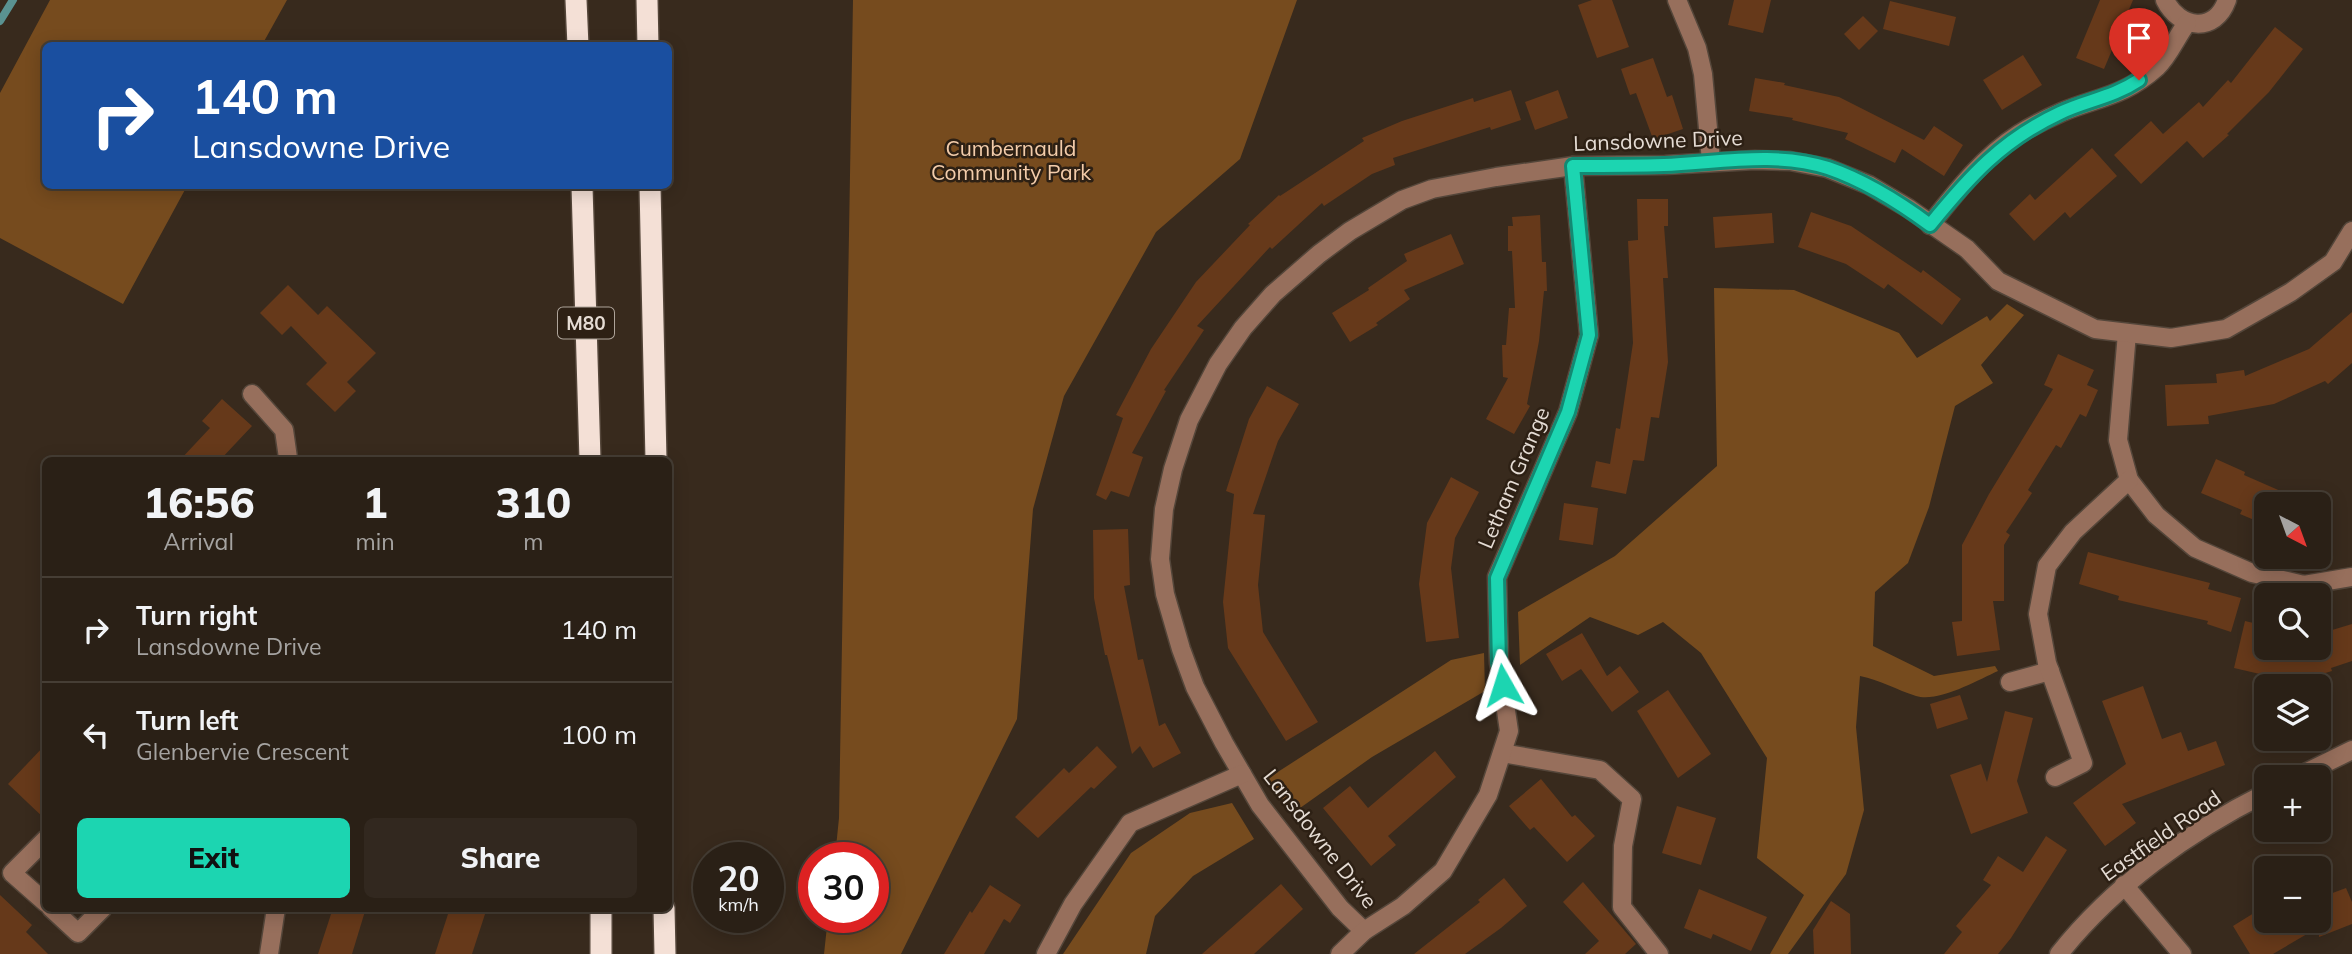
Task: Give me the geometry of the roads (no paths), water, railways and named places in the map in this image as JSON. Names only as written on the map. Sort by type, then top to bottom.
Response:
[{"type":"highway","points":[[576,0],[578,42]]},
{"type":"highway","points":[[647,0],[648,42]]},
{"type":"highway","name":"M80","points":[[582,189],[590,457]]},
{"type":"highway","points":[[650,189],[656,457]]},
{"type":"highway","points":[[601,912],[601,954]]},
{"type":"highway","points":[[664,912],[665,954]]},
{"type":"street","points":[[1677,0],[1697,48],[1703,74],[1711,161]]},
{"type":"street","points":[[2165,0],[2170,12],[2187,23],[2205,22],[2216,17],[2227,0]]},
{"type":"street","points":[[1930,225],[1964,183],[2018,135],[2062,112],[2119,93],[2139,80],[2160,65],[2187,23]]},
{"type":"street","name":"Lansdowne Drive","points":[[1364,931],[1340,908],[1260,805],[1242,774],[1195,687],[1165,594],[1160,559],[1164,509],[1173,469],[1189,420],[1218,364],[1243,328],[1273,294],[1319,254],[1370,217],[1402,200],[1432,189],[1573,166],[1790,161],[1827,168],[1870,185],[1967,249],[1998,281],[2095,330],[2171,338],[2226,329],[2291,292],[2333,262],[2352,230]]},
{"type":"street","name":"Letham Grange","points":[[1340,954],[1364,931],[1403,906],[1443,871],[1488,795],[1509,731],[1499,663],[1497,578],[1568,412],[1589,335],[1573,166]]},
{"type":"street","points":[[2127,333],[2119,440],[2129,480],[2156,515],[2195,548],[2252,573],[2304,585],[2352,577]]},
{"type":"street","points":[[252,394],[284,430],[288,457]]},
{"type":"street","points":[[2055,777],[2083,763],[2050,671],[2038,614],[2047,566],[2073,532],[2129,480]]},
{"type":"street","points":[[2010,682],[2050,671]]},
{"type":"street","points":[[2321,765],[2352,750]]},
{"type":"street","points":[[1502,753],[1600,770],[1632,799],[1623,846],[1622,907],[1659,954]]},
{"type":"street","name":"Lansdowne Drive","points":[[1046,954],[1073,904],[1130,823],[1242,774]]},
{"type":"street","name":"Eastfield Road","points":[[2059,954],[2124,885],[2200,831],[2254,800]]},
{"type":"street","points":[[42,843],[12,873],[42,899]]},
{"type":"street","points":[[2124,885],[2182,954]]},
{"type":"street","points":[[55,912],[78,933],[99,912]]},
{"type":"street","points":[[269,954],[275,912]]},
{"type":"waterway","points":[[0,21],[13,0]]},
{"type":"park label","name":"Cumbernauld Community Park","points":[[1011,161]]}]
